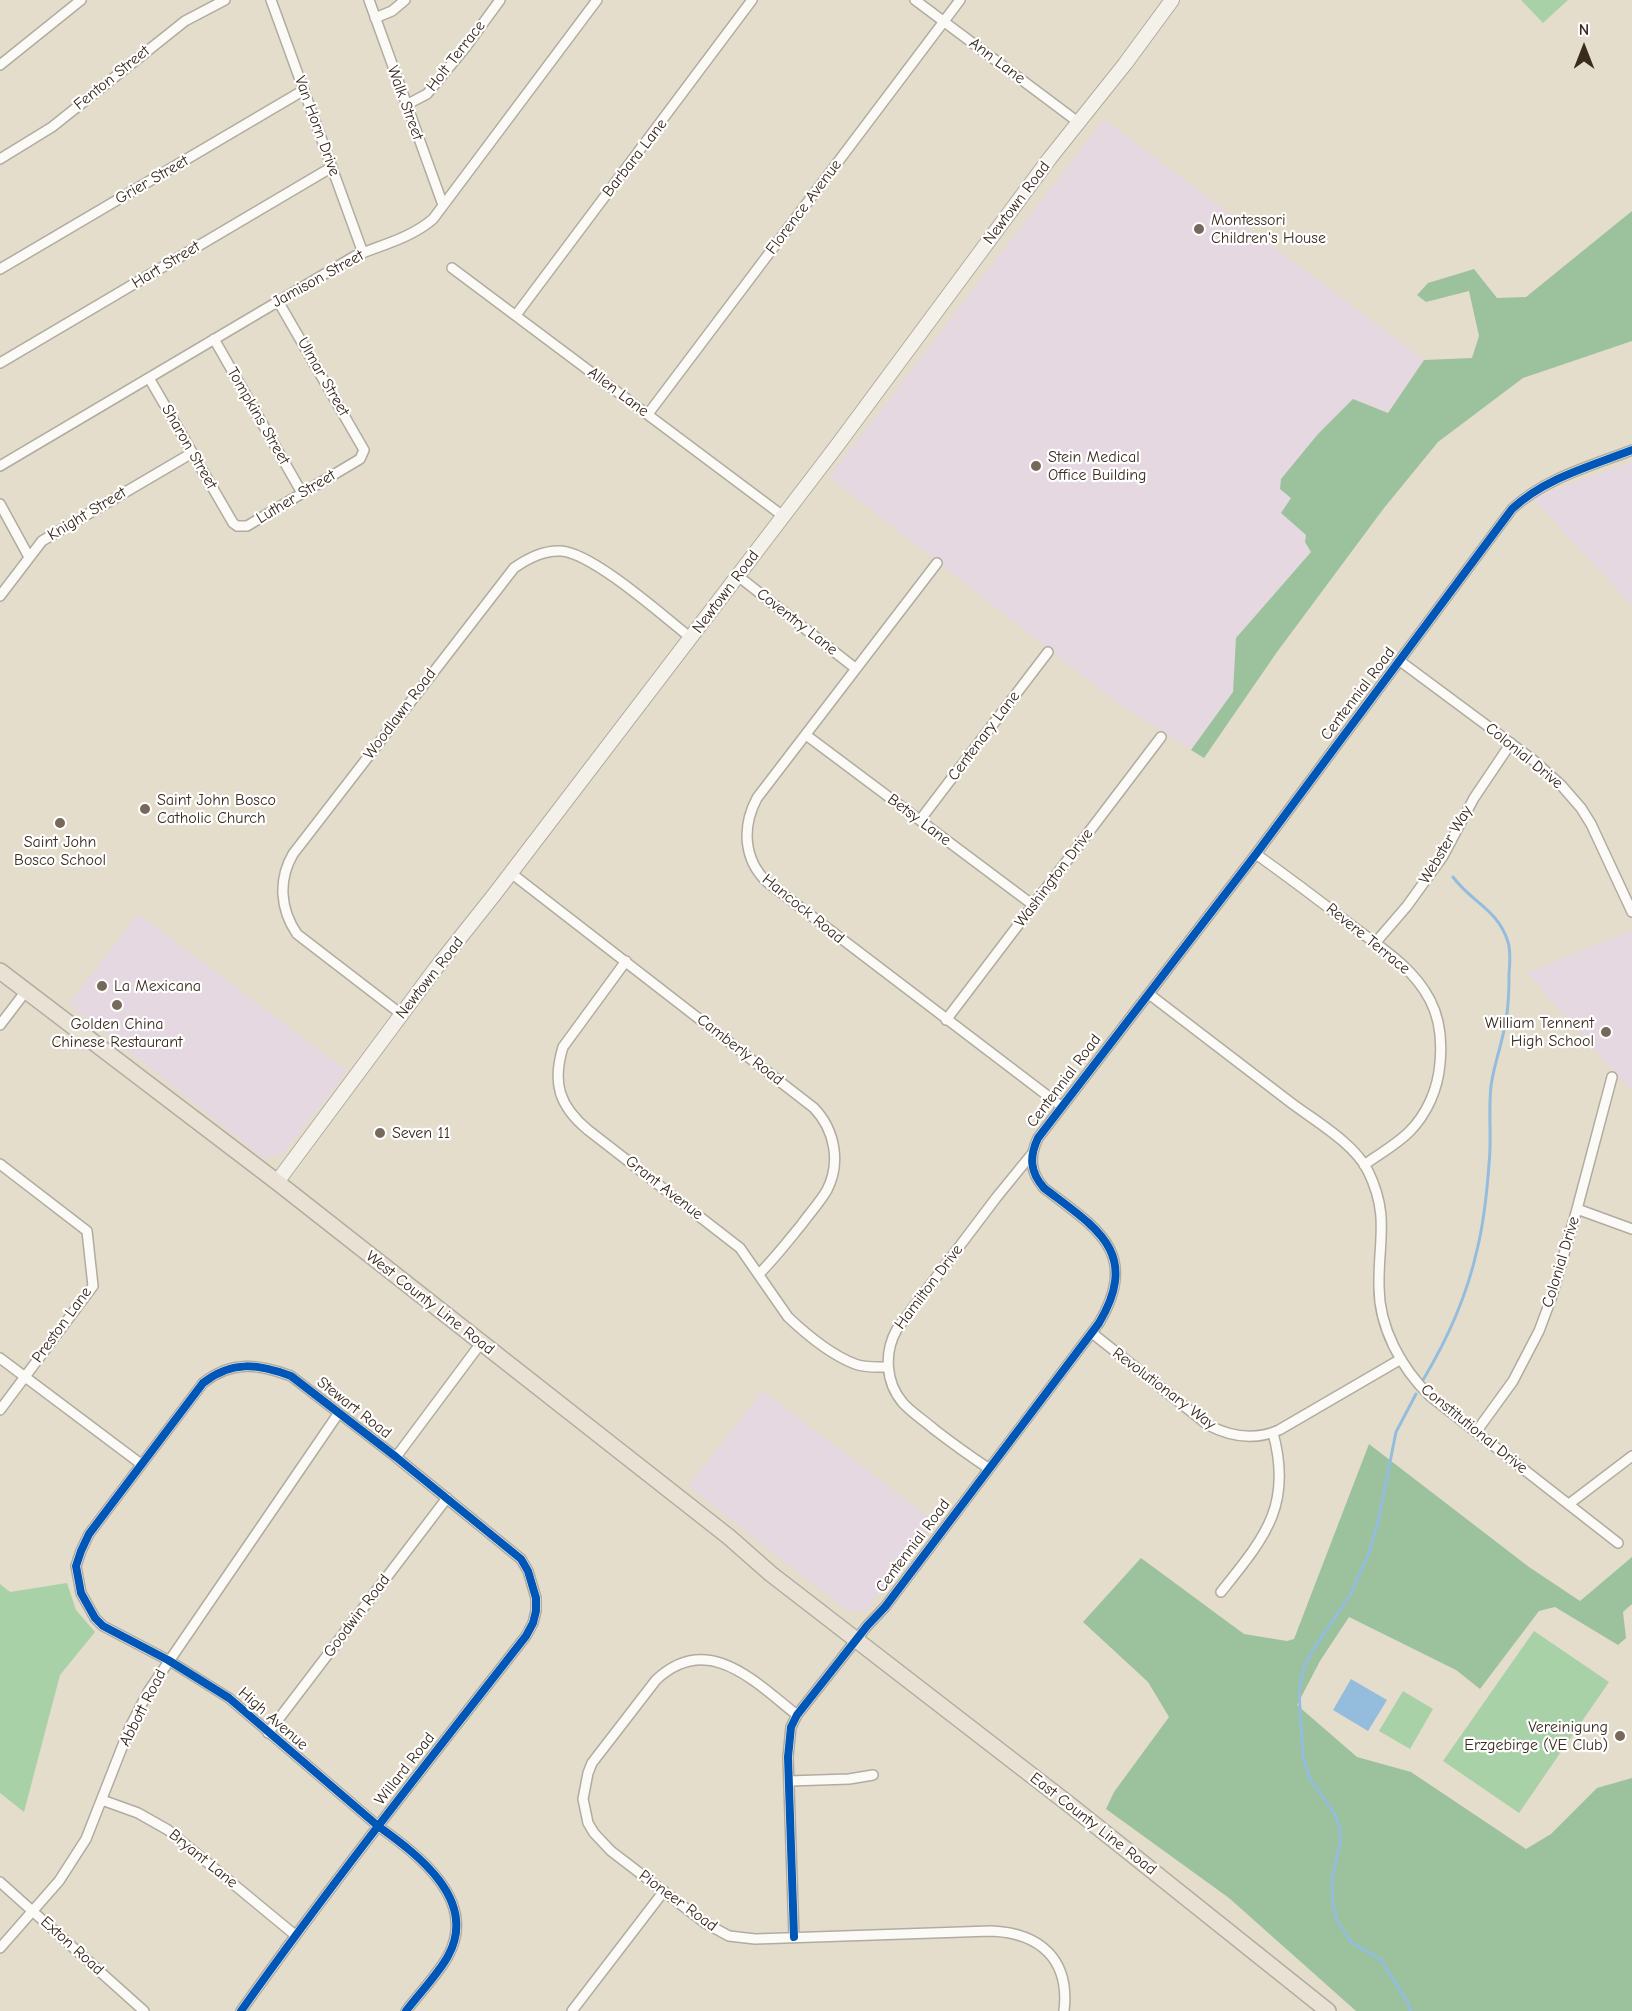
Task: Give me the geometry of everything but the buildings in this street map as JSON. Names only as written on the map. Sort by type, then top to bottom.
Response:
[{"type":"main road","name":"West County Line Road","points":[[0,971],[277,1182],[729,1537],[771,1574],[856,1640]]},
{"type":"main road","name":"East County Line Road","points":[[856,1640],[1071,1805],[1328,2011]]},
{"type":"street","points":[[0,65],[81,0]]},
{"type":"street","name":"Fenton Street","points":[[0,159],[52,127],[189,18],[225,0]]},
{"type":"street","name":"Van Horn Drive","points":[[271,0],[363,253]]},
{"type":"street","name":"Walk Street","points":[[369,0],[443,205]]},
{"type":"street","points":[[375,18],[392,11],[405,0]]},
{"type":"street","name":"Holt Terrace","points":[[406,105],[427,94],[500,0]]},
{"type":"street","name":"Jamison Street","points":[[0,466],[363,253],[412,234],[425,226],[433,219],[597,0]]},
{"type":"street","name":"Barbara Lane","points":[[516,315],[752,0]]},
{"type":"street","name":"Ann Lane","points":[[915,0],[1078,122]]},
{"type":"street","name":"Florence Avenue","points":[[648,414],[960,0]]},
{"type":"street","name":"Newtown Road","points":[[277,1182],[401,1014],[691,638],[1172,0]]},
{"type":"street","name":"Grier Street","points":[[0,269],[304,90]]},
{"type":"street","name":"Hart Street","points":[[0,363],[332,167]]},
{"type":"street","name":"Allen Lane","points":[[452,268],[783,516]]},
{"type":"street","name":"Ulmar Street","points":[[278,301],[363,446],[363,454]]},
{"type":"street","name":"Tompkins Street","points":[[214,339],[302,493]]},
{"type":"street","name":"Sharon Street","points":[[149,378],[229,516]]},
{"type":"street","name":"Centennial Road","points":[[794,1937],[789,1740],[796,1715],[885,1607],[1092,1333],[1108,1308],[1115,1287],[1116,1273],[1112,1254],[1102,1236],[1038,1181],[1031,1165],[1031,1155],[1038,1138],[1256,854],[1512,509],[1535,491],[1560,478],[1632,450]]},
{"type":"street","name":"Knight Street","points":[[0,596],[38,545],[192,453]]},
{"type":"street","name":"Luther Street","points":[[229,516],[237,526],[247,526],[360,459],[363,454]]},
{"type":"street","points":[[0,504],[29,556]]},
{"type":"street","name":"Woodlawn Road","points":[[401,1014],[297,933],[287,915],[282,889],[283,878],[293,854],[430,675],[514,568],[548,552],[561,551],[585,558],[691,638]]},
{"type":"street","name":"Hancock Road","points":[[937,563],[757,798],[750,810],[746,838],[755,868],[767,882],[1061,1106]]},
{"type":"street","name":"Coventry Lane","points":[[738,576],[855,668]]},
{"type":"street","name":"Centenary Lane","points":[[920,820],[1048,652]]},
{"type":"street","name":"Colonial Drive","points":[[1400,661],[1549,773],[1581,808],[1591,824],[1632,912]]},
{"type":"street","name":"Betsy Lane","points":[[806,735],[1033,905]]},
{"type":"street","name":"Washington Drive","points":[[946,1020],[1161,737]]},
{"type":"street","name":"Webster Way","points":[[1376,942],[1407,906],[1443,856],[1474,798],[1511,743]]},
{"type":"street","name":"Revere Terrace","points":[[1256,854],[1376,942],[1411,973],[1430,999],[1438,1023],[1440,1057],[1434,1094],[1423,1114],[1408,1133],[1364,1165]]},
{"type":"street","name":"Camberly Road","points":[[511,873],[814,1108],[826,1124],[835,1156],[831,1181],[820,1200],[759,1274]]},
{"type":"street","name":"Grant Avenue","points":[[626,961],[563,1047],[556,1071],[556,1080],[563,1101],[577,1121],[740,1248],[788,1317],[832,1352],[854,1364],[888,1366]]},
{"type":"street","points":[[0,1025],[26,991]]},
{"type":"street","name":"Constitutional Drive","points":[[1149,994],[1355,1153],[1375,1186],[1382,1218],[1380,1298],[1389,1336],[1401,1359],[1422,1388],[1618,1543]]},
{"type":"street","name":"Colonial Drive","points":[[1476,1432],[1513,1381],[1539,1331],[1551,1299],[1577,1209],[1612,1077]]},
{"type":"street","name":"Hamilton Drive","points":[[888,1366],[889,1349],[897,1329],[1031,1155]]},
{"type":"street","name":"Preston Lane","points":[[0,1164],[87,1231],[93,1286],[0,1410]]},
{"type":"street","points":[[1577,1209],[1632,1228]]},
{"type":"street","name":"Revolutionary Way","points":[[1092,1333],[1208,1425],[1220,1431],[1245,1437],[1273,1433],[1401,1359]]},
{"type":"street","points":[[396,1457],[481,1343]]},
{"type":"street","points":[[0,1358],[141,1464]]},
{"type":"street","name":"Stewart Road","points":[[141,1464],[203,1383],[215,1373],[245,1366],[260,1367],[291,1376],[396,1457],[521,1559],[528,1571],[536,1598]]},
{"type":"street","points":[[888,1366],[891,1380],[902,1402],[988,1468]]},
{"type":"street","name":"Abbott Road","points":[[0,1948],[59,1881],[73,1861],[86,1839],[130,1727],[148,1692],[338,1414]]},
{"type":"street","points":[[1221,1592],[1256,1548],[1271,1521],[1280,1474],[1278,1450],[1273,1433]]},
{"type":"street","points":[[1569,1504],[1632,1456]]},
{"type":"street","name":"High Avenue","points":[[141,1464],[89,1534],[76,1566],[87,1606],[103,1626],[168,1660],[230,1698],[378,1826],[403,1844],[446,1887],[455,1916],[455,1930],[448,1956],[406,2011]]},
{"type":"street","name":"Goodwin Road","points":[[268,1733],[447,1498]]},
{"type":"street","name":"Willard Road","points":[[241,2011],[295,1935],[526,1636],[533,1623],[536,1598]]},
{"type":"street","name":"Pioneer Road","points":[[796,1715],[732,1667],[715,1661],[688,1662],[665,1672],[656,1680],[599,1753],[588,1773],[583,1799],[588,1823],[602,1843],[705,1923],[729,1936],[741,1939],[991,1931],[1019,1934],[1033,1939],[1044,1947],[1060,1969],[1065,1987],[1064,2011]]},
{"type":"street","points":[[789,1781],[849,1779],[873,1775]]},
{"type":"street","name":"Bryant Lane","points":[[102,1800],[138,1813],[168,1830],[295,1935]]},
{"type":"street","name":"Exton Road","points":[[0,1882],[144,2011]]},
{"type":"street","points":[[572,2011],[663,1891]]},
{"type":"shaded area","points":[[1104,119],[1424,360],[1388,413],[1291,498],[1281,513],[1306,535],[1305,542],[1311,552],[1236,638],[1233,692],[1191,750],[1119,704],[829,477]]},
{"type":"shaded area","points":[[1632,461],[1632,605],[1532,498]]},
{"type":"shaded area","points":[[138,914],[347,1071],[283,1154],[263,1158],[69,1004]]},
{"type":"shaded area","name":"William Tennent High School","points":[[1632,930],[1632,1092],[1527,973]]},
{"type":"shaded area","points":[[763,1391],[934,1521],[867,1610],[848,1611],[688,1486]]},
{"type":"green space","points":[[1521,0],[1568,0],[1543,23]]},
{"type":"green space","points":[[1632,211],[1632,341],[1523,378],[1438,442],[1384,508],[1277,652],[1204,758],[1191,750],[1233,692],[1236,638],[1311,552],[1305,542],[1306,535],[1281,513],[1291,498],[1280,489],[1281,479],[1318,434],[1353,399],[1388,413],[1424,360],[1472,358],[1479,336],[1469,291],[1426,302],[1417,295],[1428,283],[1474,269],[1497,298],[1526,297]]},
{"type":"green space","points":[[1369,1444],[1529,1567],[1580,1601],[1632,1557],[1632,1604],[1623,1612],[1626,1638],[1618,1645],[1555,1607],[1539,1611],[1480,1689],[1456,1670],[1349,1617],[1320,1661],[1297,1705],[1357,1757],[1411,1772],[1526,1849],[1551,1834],[1597,1788],[1632,1778],[1632,2011],[1356,2011],[1229,1898],[1106,1809],[1114,1792],[1169,1717],[1148,1682],[1083,1622],[1141,1558],[1244,1634],[1287,1641],[1294,1639]]},
{"type":"green space","points":[[67,1583],[76,1610],[95,1632],[60,1675],[24,1812],[0,1793],[0,1584],[10,1592]]},
{"type":"green space","points":[[1534,1631],[1609,1682],[1519,1813],[1443,1761]]},
{"type":"green space","points":[[1403,1691],[1433,1709],[1410,1749],[1379,1731]]},
{"type":"water","points":[[1351,1679],[1387,1700],[1368,1731],[1333,1710]]},
{"type":"waterway","points":[[1423,1380],[1455,1317],[1473,1267],[1485,1207],[1490,1154],[1491,1086],[1505,1028],[1509,996],[1510,954],[1504,931],[1498,921],[1453,877]]},
{"type":"waterway","points":[[1411,2011],[1381,1960],[1351,1942],[1337,1921],[1333,1904],[1332,1878],[1340,1844],[1340,1828],[1334,1813],[1310,1779],[1303,1756],[1299,1693],[1303,1670],[1311,1653],[1350,1595],[1369,1553],[1378,1522],[1396,1432],[1416,1394]]},
{"type":"cycle path","points":[[794,1937],[788,1757],[791,1727],[797,1715],[867,1626],[885,1607],[1099,1323],[1111,1298],[1115,1278],[1114,1260],[1107,1244],[1080,1216],[1039,1182],[1032,1164],[1038,1138],[1256,854],[1512,509],[1525,498],[1554,481],[1632,450]]},
{"type":"cycle path","points":[[241,2011],[275,1963],[346,1869],[381,1822],[526,1636],[536,1611],[536,1598],[528,1571],[521,1559],[396,1457],[291,1376],[246,1366],[224,1371],[203,1383],[89,1534],[76,1566],[81,1593],[95,1618],[103,1626],[168,1660],[229,1698],[378,1826],[393,1837],[410,1850],[439,1880],[450,1898],[456,1916],[455,1935],[444,1963],[406,2011]]},
{"type":"place","name":"Montessori Children's House","points":[[1199,229]]},
{"type":"place","name":"Stein Medical Office Building","points":[[1036,466]]},
{"type":"place","name":"Saint John Bosco Catholic Church","points":[[145,809]]},
{"type":"place","name":"Saint John Bosco School","points":[[60,823]]},
{"type":"place","name":"La Mexicana","points":[[102,986]]},
{"type":"place","name":"Golden China Chinese Restaurant","points":[[117,1005]]},
{"type":"place","name":"William Tennent High School","points":[[1606,1032]]},
{"type":"place","name":"Seven 11","points":[[380,1133]]},
{"type":"place","name":"Vereinigung Erzgebirge (VE Club)","points":[[1620,1736]]}]
